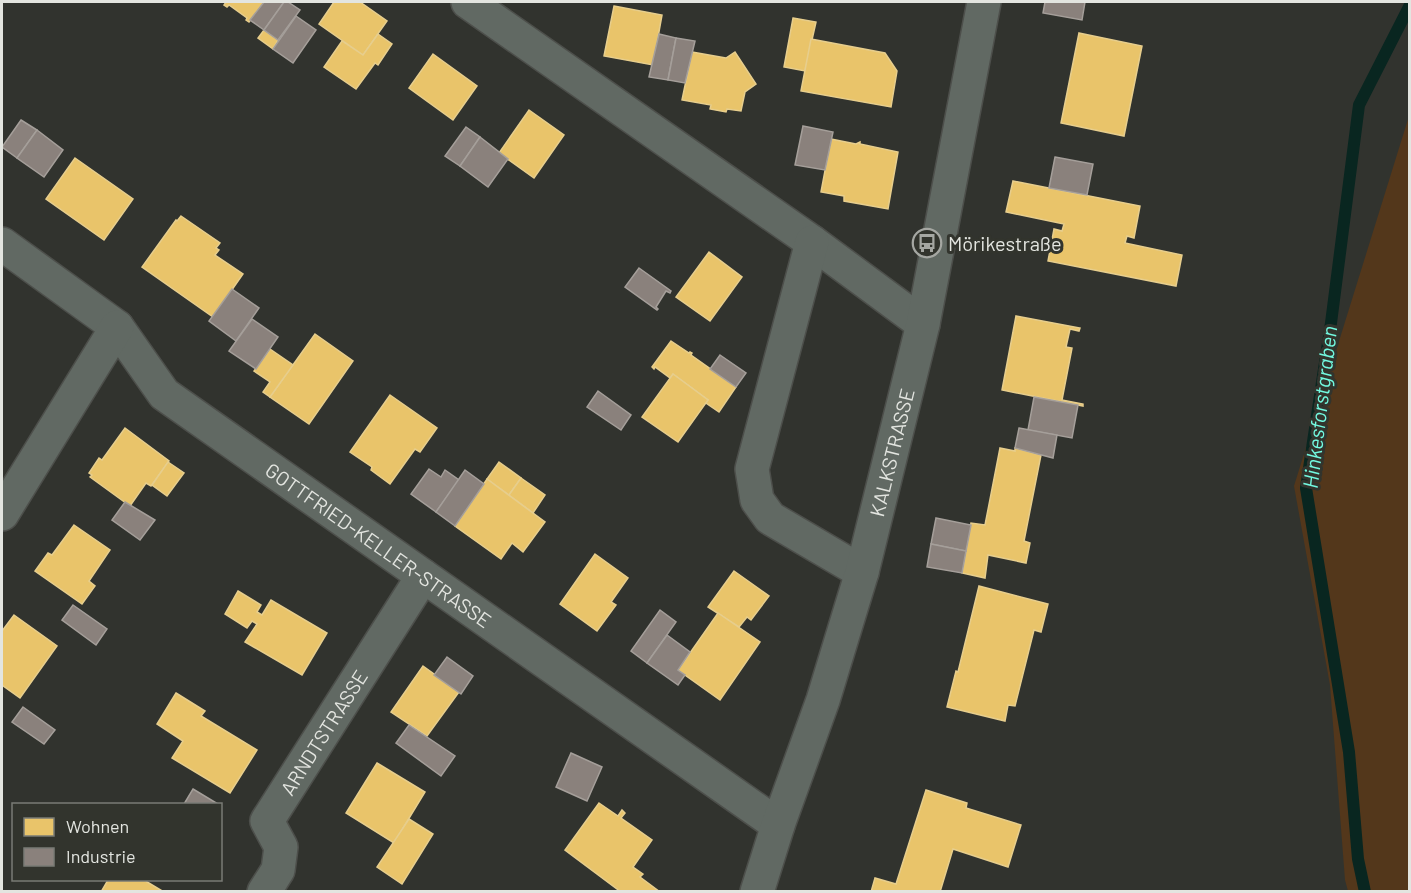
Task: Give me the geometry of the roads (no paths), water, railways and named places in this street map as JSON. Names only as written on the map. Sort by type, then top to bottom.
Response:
[{"type":"street","points":[[468,2],[812,242],[923,324]]},
{"type":"street","name":"KALKSTRASSE","points":[[757,891],[823,700],[862,572],[923,324],[984,2]]},
{"type":"street","points":[[812,242],[752,470],[757,500],[770,518],[862,572]]},
{"type":"street","name":"GOTTFRIED-KELLER-STRASSE","points":[[2,244],[117,327],[164,394],[778,825]]},
{"type":"street","points":[[2,514],[117,327]]},
{"type":"street","name":"ARNDTSTRASSE","points":[[264,891],[278,870],[282,848],[267,821],[423,576]]},
{"type":"waterway","name":"Hinkesforstgraben","points":[[1365,892],[1358,859],[1349,752],[1306,488],[1331,323],[1359,105],[1410,5]]},
{"type":"place","name":"Mörikestraße","points":[[927,243]]}]
